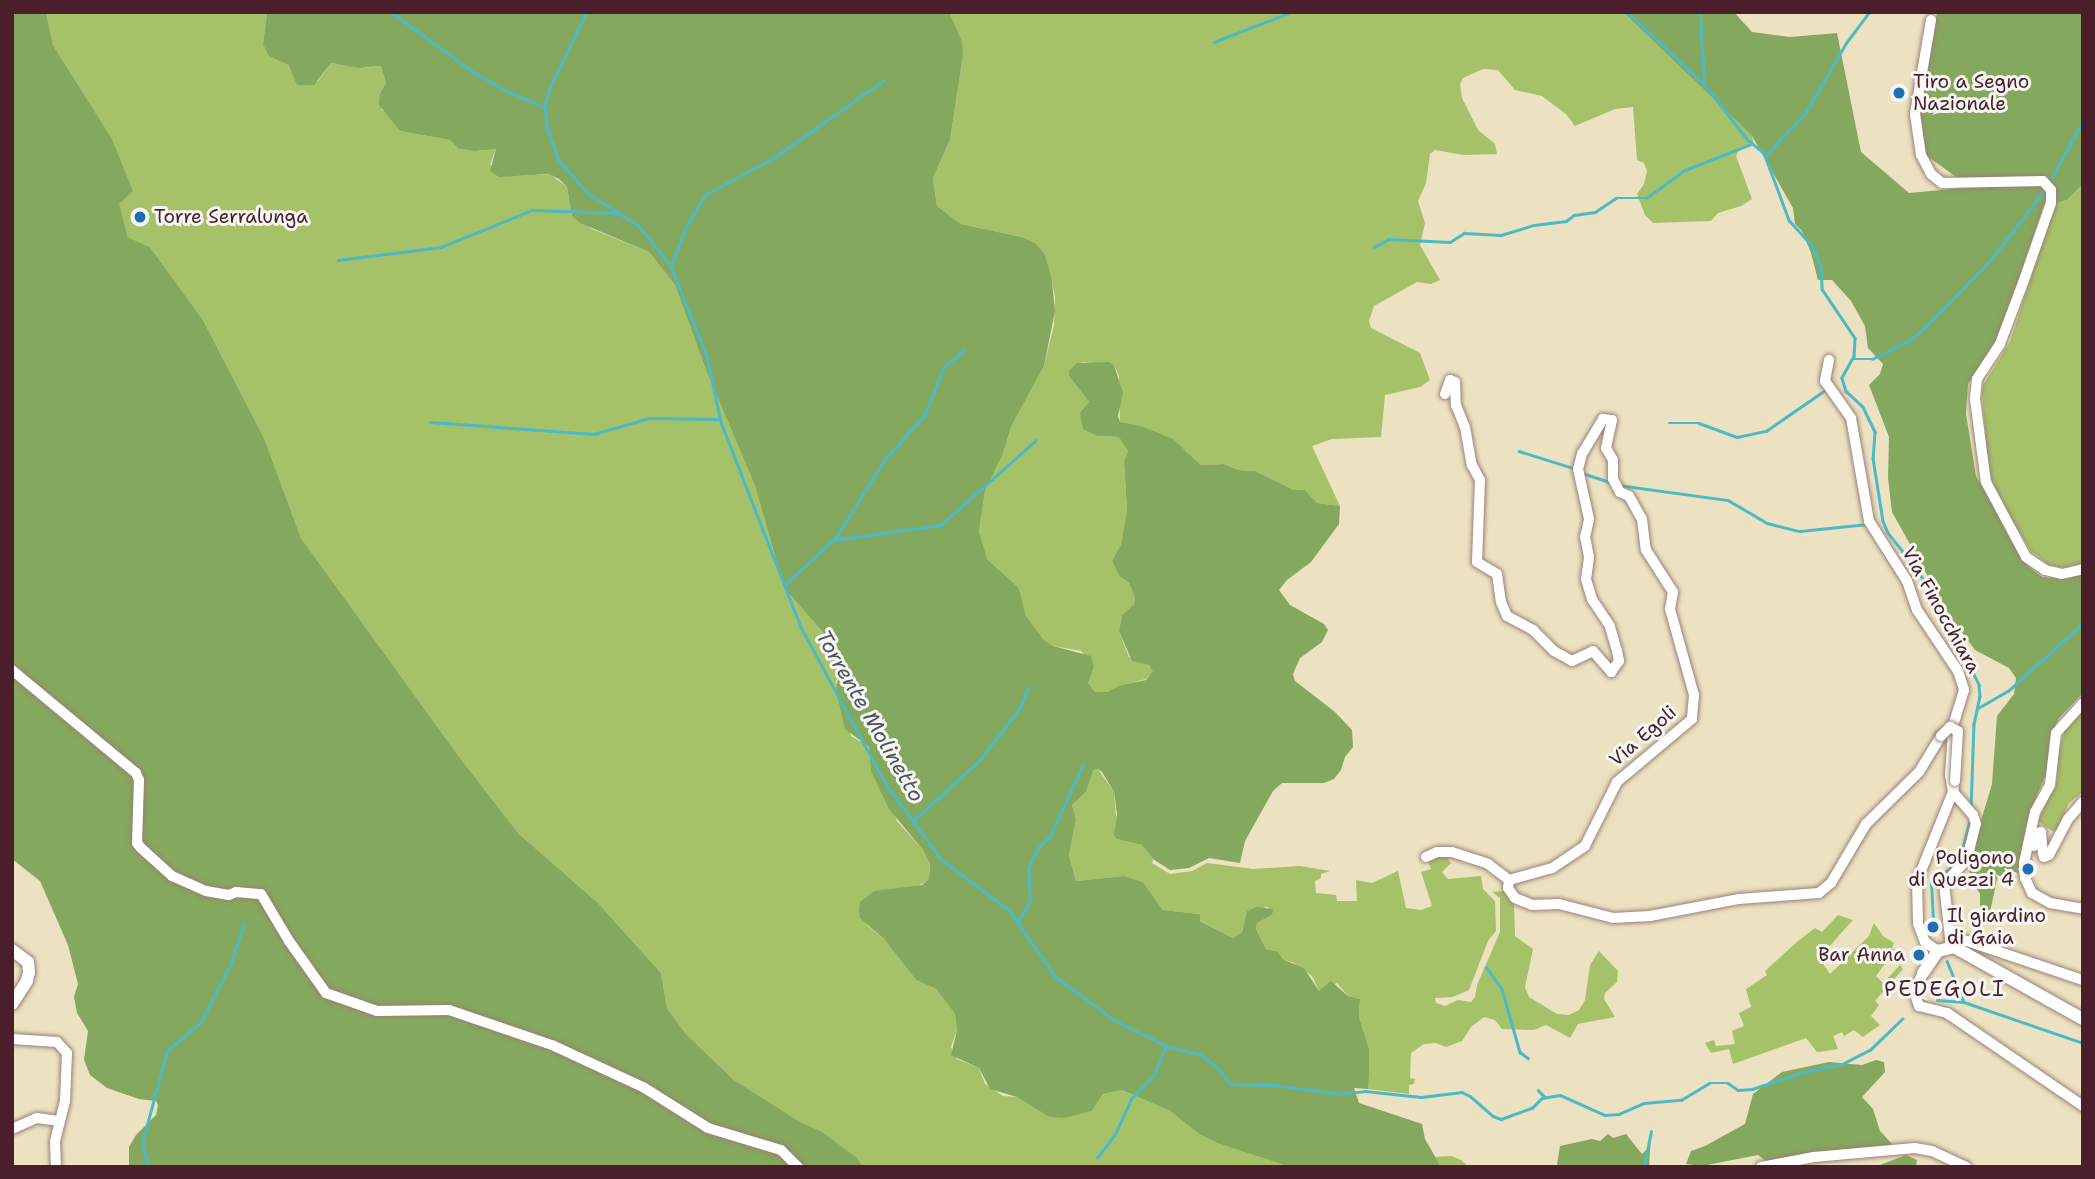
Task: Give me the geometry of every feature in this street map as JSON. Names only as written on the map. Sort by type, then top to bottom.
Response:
[{"type":"street","points":[[1931,20],[1915,114],[1921,155],[1931,174],[1942,183],[1950,184],[2043,181],[2051,190],[2051,203],[2024,280],[2000,344],[1977,379],[1975,399],[1986,482],[2026,557],[2045,570],[2062,573],[2083,569]]},
{"type":"street","name":"Via Finocchiara","points":[[1829,360],[1825,381],[1851,418],[1869,522],[1907,581],[1917,611],[1958,671],[1964,690],[1954,727],[1950,775],[1956,794],[1917,881],[1917,924],[1924,942],[1938,951]]},
{"type":"street","name":"Via Egoli","points":[[1445,394],[1450,380],[1455,382],[1457,405],[1465,427],[1472,465],[1479,480],[1477,562],[1497,574],[1501,603],[1507,616],[1533,630],[1554,651],[1572,662],[1593,651],[1611,672],[1619,661],[1617,651],[1610,626],[1596,608],[1586,579],[1589,556],[1585,537],[1589,519],[1578,469],[1582,454],[1603,419],[1609,418],[1612,429],[1606,448],[1613,460],[1613,479],[1620,492],[1629,496],[1642,519],[1646,550],[1672,592],[1670,608],[1694,695],[1693,715],[1685,727],[1617,782],[1585,846],[1552,868],[1509,880]]},
{"type":"street","points":[[12,670],[136,773],[139,780],[137,843],[141,848],[172,876],[206,891],[229,895],[236,892],[261,894],[289,941],[326,993],[377,1011],[449,1010],[552,1045],[643,1087],[708,1128],[781,1150],[798,1167]]},
{"type":"street","points":[[2083,703],[2056,733],[2049,785],[2035,812],[2024,863],[2025,878],[2032,893],[2050,904],[2083,909]]},
{"type":"street","points":[[1426,857],[1452,852],[1488,864],[1509,880],[1508,888],[1515,898],[1532,905],[1559,904],[1613,918],[1650,916],[1739,899],[1819,893],[1831,883],[1866,824],[1919,772],[1941,736],[1950,727],[1958,731],[1956,794],[1973,815],[1976,831],[1967,859],[1947,877],[1943,888],[1950,942]]},
{"type":"street","points":[[2024,863],[2029,861],[2039,831],[2044,836],[2044,857],[2049,855],[2068,819],[2083,802]]},
{"type":"street","points":[[2083,979],[1967,941],[1950,942],[1938,951],[1914,991],[1919,1006],[1947,1013],[2083,1106]]},
{"type":"street","points":[[1950,942],[2083,1019]]},
{"type":"street","points":[[12,950],[28,962],[29,972],[27,981],[12,1003]]},
{"type":"street","points":[[12,1039],[57,1042],[65,1048],[69,1059],[65,1101],[58,1121],[56,1167]]},
{"type":"street","points":[[12,1129],[37,1118],[58,1121]]},
{"type":"street","points":[[1761,1167],[1814,1157],[1915,1148],[1967,1167]]},
{"type":"green space","points":[[12,12],[46,12],[53,45],[111,137],[133,191],[119,204],[128,237],[150,247],[203,320],[264,438],[301,538],[457,754],[519,834],[598,903],[661,973],[667,1008],[686,1034],[734,1080],[802,1123],[821,1131],[857,1158],[863,1167],[129,1167],[129,1147],[136,1135],[156,1115],[158,1105],[156,1101],[139,1099],[107,1088],[90,1075],[84,1060],[88,1031],[77,1013],[74,997],[78,984],[68,945],[40,881],[12,859]]},
{"type":"green space","points":[[46,12],[267,12],[263,44],[289,64],[294,74],[318,81],[331,63],[365,68],[381,66],[386,83],[380,93],[382,110],[391,117],[400,131],[450,140],[475,151],[496,149],[490,165],[516,176],[550,174],[567,187],[572,216],[592,229],[649,252],[675,285],[706,370],[755,486],[784,588],[842,654],[836,682],[851,736],[869,747],[869,756],[897,821],[923,850],[930,864],[929,880],[914,888],[890,889],[866,924],[884,939],[916,980],[936,989],[955,1014],[957,1030],[951,1047],[957,1059],[979,1068],[985,1084],[1003,1096],[1017,1097],[1049,1117],[1092,1111],[1103,1094],[1122,1090],[1170,1111],[1199,1134],[1217,1143],[1297,1167],[863,1167],[856,1158],[821,1131],[802,1123],[734,1080],[686,1034],[667,1008],[661,973],[598,903],[519,834],[457,754],[301,538],[264,438],[203,320],[150,247],[128,237],[118,203],[111,137],[53,45]]},
{"type":"green space","points":[[267,12],[949,12],[962,42],[963,56],[950,140],[933,178],[937,206],[961,224],[1022,237],[1036,244],[1045,255],[1052,281],[1055,311],[1044,366],[1011,427],[1003,454],[985,491],[979,532],[987,559],[1019,588],[1026,616],[1044,640],[1053,646],[1091,656],[1094,667],[1088,683],[1095,692],[1107,692],[1121,685],[1146,680],[1153,671],[1149,665],[1132,661],[1119,631],[1122,615],[1134,604],[1135,598],[1129,583],[1119,576],[1112,561],[1121,544],[1127,510],[1124,461],[1128,451],[1119,437],[1098,436],[1083,429],[1080,413],[1089,402],[1069,376],[1069,371],[1077,363],[1109,362],[1114,365],[1123,393],[1118,416],[1120,422],[1141,426],[1173,439],[1201,465],[1224,464],[1239,470],[1255,471],[1294,490],[1305,490],[1317,503],[1340,506],[1339,524],[1311,562],[1287,580],[1279,590],[1290,605],[1324,624],[1328,630],[1322,642],[1300,658],[1293,674],[1295,681],[1335,712],[1352,730],[1353,747],[1345,757],[1341,770],[1334,779],[1324,783],[1282,783],[1273,791],[1245,841],[1240,863],[1209,858],[1189,868],[1170,870],[1153,859],[1142,845],[1117,839],[1114,835],[1117,814],[1114,792],[1102,772],[1093,770],[1086,792],[1072,805],[1076,819],[1069,855],[1076,881],[1124,876],[1143,882],[1163,910],[1200,914],[1200,921],[1233,938],[1242,932],[1247,911],[1257,907],[1273,909],[1272,915],[1257,923],[1256,929],[1266,949],[1277,951],[1284,960],[1304,968],[1319,991],[1331,981],[1348,996],[1360,999],[1359,1017],[1369,1048],[1369,1076],[1368,1089],[1354,1088],[1359,1103],[1422,1124],[1425,1139],[1441,1167],[1288,1166],[1217,1143],[1199,1134],[1170,1111],[1122,1090],[1103,1094],[1092,1111],[1064,1118],[1049,1117],[1017,1097],[990,1089],[979,1068],[951,1055],[957,1030],[955,1014],[936,989],[916,980],[884,939],[860,918],[859,910],[860,902],[874,891],[922,885],[929,879],[930,864],[923,850],[889,809],[871,771],[869,747],[845,729],[836,690],[842,654],[784,588],[755,486],[706,370],[675,285],[649,252],[580,223],[572,216],[567,187],[559,179],[549,174],[499,177],[490,171],[496,149],[475,151],[458,148],[450,140],[400,131],[379,105],[380,93],[386,83],[381,66],[360,68],[331,63],[314,85],[297,85],[289,65],[269,56],[263,44]]},
{"type":"green space","points":[[949,12],[1623,12],[1752,136],[1754,143],[1739,150],[1736,156],[1752,199],[1741,206],[1718,213],[1711,221],[1653,223],[1645,215],[1637,194],[1644,184],[1647,171],[1644,163],[1637,160],[1633,107],[1615,109],[1575,126],[1566,114],[1542,96],[1515,90],[1498,70],[1483,69],[1463,78],[1460,84],[1462,98],[1478,130],[1495,144],[1497,154],[1464,155],[1435,150],[1430,154],[1426,183],[1418,201],[1425,223],[1420,245],[1440,280],[1431,284],[1417,282],[1374,306],[1369,321],[1371,328],[1420,353],[1430,380],[1420,387],[1385,395],[1381,437],[1332,439],[1312,446],[1340,506],[1317,503],[1305,490],[1294,490],[1255,471],[1239,470],[1224,464],[1201,465],[1185,450],[1162,435],[1120,422],[1119,376],[1114,365],[1082,362],[1069,376],[1089,402],[1088,407],[1098,436],[1120,437],[1128,451],[1124,461],[1127,510],[1121,544],[1112,561],[1119,576],[1129,583],[1135,598],[1134,604],[1122,615],[1119,631],[1129,657],[1149,665],[1154,671],[1146,679],[1107,692],[1095,692],[1087,683],[1094,667],[1081,651],[1053,646],[1044,640],[1026,616],[1019,588],[987,559],[981,546],[979,532],[985,491],[1003,454],[1011,427],[1044,366],[1054,325],[1055,297],[1052,281],[1022,237],[961,224],[937,206],[933,178],[950,140],[963,56]]},
{"type":"green space","points":[[1623,12],[1734,12],[1752,32],[1790,37],[1837,33],[1861,152],[1909,193],[2029,182],[2043,187],[2047,196],[1998,339],[1968,384],[1966,414],[1976,476],[2028,566],[2042,577],[2063,579],[2083,574],[2083,693],[2059,718],[2051,734],[2046,774],[2029,814],[2019,873],[1997,879],[1989,917],[1984,921],[1980,911],[1980,894],[1971,880],[1968,864],[1992,784],[1997,716],[2014,694],[2016,678],[2009,668],[1975,650],[1950,616],[1892,512],[1888,478],[1889,437],[1869,385],[1880,374],[1883,364],[1868,348],[1865,326],[1851,301],[1832,280],[1818,280],[1802,231],[1795,224],[1793,208],[1752,136]]},
{"type":"green space","points":[[1937,12],[2083,12],[2083,184],[2067,200],[2055,203],[2046,178],[1959,179],[1923,153],[1921,114]]},
{"type":"green space","points":[[2083,184],[2083,563],[2064,568],[2049,565],[2031,551],[1994,490],[1988,464],[1982,393],[1983,385],[2010,342],[2055,203],[2067,200]]},
{"type":"green space","points":[[2083,710],[2083,792],[2069,803],[2057,829],[2052,831],[2038,821],[2057,781],[2058,754],[2065,730]]},
{"type":"green space","points":[[1098,769],[1114,792],[1118,839],[1142,845],[1153,859],[1152,863],[1170,874],[1192,871],[1207,863],[1253,869],[1300,866],[1330,871],[1321,874],[1321,878],[1315,881],[1316,893],[1336,895],[1337,901],[1357,901],[1356,880],[1372,883],[1398,871],[1406,908],[1421,910],[1432,906],[1421,872],[1431,869],[1428,861],[1437,856],[1454,854],[1448,860],[1451,863],[1442,872],[1448,879],[1481,876],[1483,889],[1495,901],[1496,931],[1488,941],[1469,990],[1453,997],[1435,998],[1436,1003],[1445,1006],[1458,1000],[1471,1002],[1475,997],[1477,985],[1500,932],[1500,898],[1492,892],[1504,891],[1514,903],[1515,936],[1533,949],[1525,987],[1529,997],[1557,1014],[1569,1015],[1579,1010],[1585,1000],[1590,965],[1599,951],[1618,971],[1617,982],[1605,993],[1604,999],[1615,1017],[1578,1024],[1570,1038],[1546,1025],[1534,1030],[1502,1029],[1495,1020],[1484,1017],[1471,1027],[1462,1041],[1446,1047],[1436,1043],[1424,1044],[1411,1053],[1410,1078],[1415,1079],[1414,1084],[1409,1085],[1409,1094],[1368,1089],[1369,1048],[1359,1017],[1360,999],[1348,996],[1337,983],[1319,991],[1312,976],[1294,963],[1284,960],[1277,951],[1266,949],[1256,929],[1257,923],[1272,915],[1268,907],[1247,911],[1242,932],[1233,938],[1199,920],[1200,914],[1163,910],[1143,882],[1124,876],[1076,881],[1069,855],[1076,819],[1072,805],[1086,792],[1092,770]]},
{"type":"green space","points":[[1838,915],[1853,920],[1819,958],[1830,974],[1869,936],[1874,923],[1883,936],[1894,943],[1892,948],[1895,950],[1876,976],[1883,983],[1900,965],[1903,969],[1875,1001],[1879,1005],[1871,1016],[1880,1025],[1863,1037],[1854,1030],[1844,1036],[1842,1032],[1833,1036],[1838,1049],[1826,1051],[1817,1052],[1806,1038],[1733,1064],[1729,1049],[1711,1053],[1705,1043],[1714,1040],[1716,1046],[1735,1044],[1732,1031],[1744,1026],[1739,1013],[1751,1007],[1746,989],[1767,975],[1765,971],[1798,941],[1815,928],[1822,932]]},
{"type":"green space","points":[[1876,1060],[1884,1062],[1885,1072],[1862,1097],[1873,1109],[1880,1131],[1893,1145],[1766,1161],[1758,1155],[1702,1166],[1686,1164],[1691,1151],[1745,1124],[1753,1094],[1782,1072],[1829,1062],[1862,1065]]},
{"type":"green space","points":[[1608,1134],[1613,1138],[1626,1134],[1642,1154],[1647,1149],[1651,1134],[1649,1167],[1559,1167],[1557,1164],[1560,1146],[1592,1139],[1600,1141]]},
{"type":"green space","points":[[1906,1155],[1917,1160],[1916,1167],[1875,1167]]},
{"type":"green space","points":[[1451,1156],[1469,1167],[1441,1167],[1435,1157]]},
{"type":"waterway","points":[[391,12],[475,73],[509,92],[545,107]]},
{"type":"waterway","name":"Torrente Molinetto","points":[[587,12],[550,88],[545,107],[548,130],[559,160],[589,194],[639,226],[671,266],[707,356],[721,422],[801,627],[886,784],[941,859],[1009,910],[1056,977],[1116,1021],[1167,1046],[1200,1054],[1217,1067],[1231,1084],[1275,1085],[1338,1094],[1365,1091],[1421,1097],[1462,1092],[1501,1119],[1532,1108],[1542,1098],[1560,1095],[1605,1115],[1619,1114],[1644,1103],[1681,1100],[1709,1083],[1728,1083],[1738,1090],[1752,1089],[1807,1071],[1842,1064],[1870,1050],[1902,1019]]},
{"type":"waterway","points":[[1214,42],[1291,12]]},
{"type":"waterway","points":[[1627,12],[1705,85],[1748,140],[1764,153],[1789,220],[1813,247],[1821,267],[1822,289],[1855,338],[1854,356],[1842,378],[1846,391],[1863,407],[1875,432],[1873,458],[1883,521],[1888,533],[1927,585],[1939,618],[1962,651],[1979,685],[1980,696],[1974,724],[1971,809]]},
{"type":"waterway","points":[[1700,12],[1705,85]]},
{"type":"waterway","points":[[1765,156],[1806,112],[1846,43],[1869,12]]},
{"type":"waterway","points":[[671,265],[687,225],[705,195],[775,157],[884,80]]},
{"type":"waterway","points":[[2049,182],[2083,121]]},
{"type":"waterway","points":[[1374,247],[1389,239],[1450,242],[1464,233],[1501,235],[1534,225],[1566,221],[1574,215],[1595,212],[1616,198],[1646,198],[1685,170],[1751,144]]},
{"type":"waterway","points":[[1853,359],[1872,359],[1910,340],[1922,330],[1990,261],[2046,188]]},
{"type":"waterway","points":[[338,260],[441,247],[532,210],[620,213]]},
{"type":"waterway","points":[[786,584],[836,537],[886,458],[924,416],[944,367],[963,351]]},
{"type":"waterway","points":[[1669,423],[1699,423],[1737,437],[1766,431],[1828,388]]},
{"type":"waterway","points":[[430,422],[594,434],[649,418],[718,419]]},
{"type":"waterway","points":[[835,540],[941,525],[1036,440]]},
{"type":"waterway","points":[[1519,451],[1576,469]]},
{"type":"waterway","points":[[1582,473],[1612,483]]},
{"type":"waterway","points":[[1618,485],[1728,500],[1767,523],[1800,531],[1868,524]]},
{"type":"waterway","points":[[1978,708],[2008,691],[2083,623]]},
{"type":"waterway","points":[[913,821],[979,761],[1020,708],[1028,688]]},
{"type":"waterway","points":[[1018,922],[1030,901],[1028,868],[1038,848],[1050,836],[1083,765]]},
{"type":"waterway","points":[[1933,920],[1931,883],[1953,866],[1961,853],[1970,819]]},
{"type":"waterway","points":[[148,1167],[142,1143],[167,1051],[201,1022],[231,963],[244,923]]},
{"type":"waterway","points":[[1947,961],[1964,1002]]},
{"type":"waterway","points":[[1486,967],[1502,989],[1520,1052],[1528,1058]]},
{"type":"waterway","points":[[1937,1000],[1964,1002],[2083,1043]]},
{"type":"waterway","points":[[1097,1158],[1115,1134],[1131,1099],[1154,1075],[1166,1047]]},
{"type":"waterway","points":[[1538,1090],[1545,1097]]},
{"type":"waterway","points":[[1644,1167],[1651,1132]]},
{"type":"place","name":"Tiro a Segno Nazionale","points":[[1899,93]]},
{"type":"place","name":"Torre Serralunga","points":[[140,217]]},
{"type":"place","name":"Poligono di Quezzi 4","points":[[2028,869]]},
{"type":"place","name":"Il giardino di Gaia","points":[[1933,927]]},
{"type":"place","name":"Bar Anna","points":[[1919,955]]},
{"type":"district","name":"PEDEGOLI","points":[[1945,989]]}]
